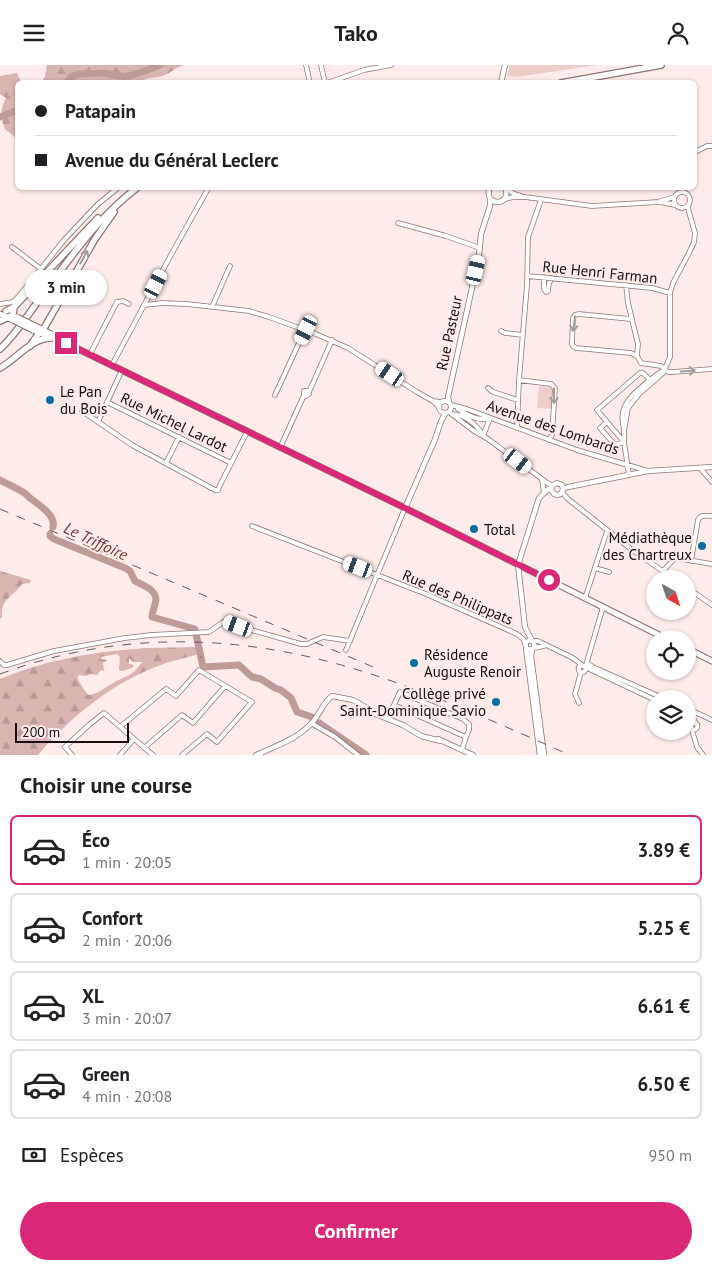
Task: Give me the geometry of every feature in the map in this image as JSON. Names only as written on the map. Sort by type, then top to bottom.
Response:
[{"type":"main road","points":[[578,80],[661,65]]},
{"type":"main road","points":[[0,349],[14,334],[96,225],[135,190]]},
{"type":"main road","points":[[30,346],[37,329],[100,231],[120,205],[136,190]]},
{"type":"main road","points":[[0,321],[8,315],[88,228],[113,204],[123,199]]},
{"type":"main road","points":[[8,315],[405,508],[649,630]]},
{"type":"main road","points":[[37,329],[51,338],[66,343]]},
{"type":"main road","points":[[0,368],[30,346],[43,339],[51,338]]},
{"type":"main road","points":[[696,653],[712,661]]},
{"type":"street","points":[[306,65],[309,80]]},
{"type":"street","points":[[321,65],[325,80]]},
{"type":"street","points":[[333,80],[363,68],[391,65]]},
{"type":"street","points":[[502,80],[505,65]]},
{"type":"street","points":[[697,151],[706,146],[712,146]]},
{"type":"street","points":[[0,304],[13,302],[81,222],[114,190]]},
{"type":"street","points":[[112,365],[207,190]]},
{"type":"street","name":"Rue Pasteur","points":[[405,508],[447,406],[479,256],[481,235],[490,206],[489,190]]},
{"type":"street","points":[[505,199],[506,190]]},
{"type":"street","points":[[508,190],[525,197]]},
{"type":"street","points":[[686,190],[690,200],[688,206],[691,223]]},
{"type":"street","points":[[658,202],[674,197],[681,192],[687,193]]},
{"type":"street","points":[[490,198],[492,201],[498,202],[513,197],[525,197],[592,206],[658,202],[675,205],[682,209],[691,223],[695,233],[694,242],[673,283],[670,293],[670,357],[662,373],[633,400],[628,408],[624,429],[624,442],[629,475]]},
{"type":"street","points":[[674,197],[675,205]]},
{"type":"street","points":[[517,428],[528,237],[541,199]]},
{"type":"street","name":"Rue Pasteur","points":[[487,216],[498,202]]},
{"type":"street","points":[[682,209],[688,206]]},
{"type":"street","points":[[398,223],[446,236],[480,248]]},
{"type":"street","points":[[12,247],[41,269]]},
{"type":"street","points":[[212,307],[230,266]]},
{"type":"street","name":"Rue Henri Farman","points":[[527,276],[652,288],[670,293]]},
{"type":"street","points":[[544,277],[544,289],[546,292],[552,278]]},
{"type":"street","points":[[626,285],[631,319],[638,344],[638,356],[641,363],[661,366],[673,372],[712,369]]},
{"type":"street","points":[[90,355],[117,302],[123,301],[129,304]]},
{"type":"street","points":[[145,305],[162,303],[187,304],[249,311],[306,330],[348,348],[417,392],[447,406],[467,426],[542,480],[552,489],[554,495],[563,490]]},
{"type":"street","points":[[631,319],[575,315],[573,318],[572,344],[576,348],[631,353],[638,356]]},
{"type":"street","points":[[275,395],[306,330]]},
{"type":"street","points":[[501,331],[523,335]]},
{"type":"street","points":[[280,448],[304,395],[308,396],[310,392],[332,341]]},
{"type":"street","points":[[624,429],[621,420],[625,404],[650,380],[665,369]]},
{"type":"street","points":[[98,422],[122,370]]},
{"type":"street","points":[[624,442],[597,409],[640,373],[643,373],[650,380]]},
{"type":"street","points":[[519,380],[551,384],[555,388],[552,435],[549,440]]},
{"type":"street","points":[[488,389],[518,400]]},
{"type":"street","name":"Rue Michel Lardot","points":[[107,402],[231,463]]},
{"type":"street","name":"Avenue des Lombards","points":[[447,406],[485,420],[490,419],[517,428],[577,450],[648,471]]},
{"type":"street","points":[[82,411],[132,445],[215,490],[218,490],[247,432]]},
{"type":"street","points":[[483,436],[490,419]]},
{"type":"street","points":[[607,422],[600,428],[615,445],[624,442]]},
{"type":"street","points":[[166,463],[179,437]]},
{"type":"street","points":[[697,467],[712,482]]},
{"type":"street","name":"Avenue des Lombards","points":[[552,489],[557,483],[563,490],[648,471],[712,467]]},
{"type":"street","points":[[542,480],[542,494]]},
{"type":"street","points":[[540,755],[530,645],[525,629],[518,565],[539,498],[542,494],[552,489]]},
{"type":"street","points":[[563,490],[567,498],[607,531],[662,570]]},
{"type":"street","points":[[563,490],[567,498]]},
{"type":"street","points":[[346,651],[405,508]]},
{"type":"street","points":[[691,561],[699,517],[702,515],[712,516]]},
{"type":"street","name":"Rue des Philippats","points":[[252,526],[426,594],[517,634],[530,645]]},
{"type":"street","points":[[585,598],[607,531]]},
{"type":"street","points":[[664,570],[676,558],[712,564]]},
{"type":"street","points":[[595,568],[609,572]]},
{"type":"street","points":[[696,594],[712,605]]},
{"type":"street","points":[[579,703],[575,694],[603,607]]},
{"type":"street","points":[[0,661],[6,665],[54,651],[124,638],[212,631],[220,623],[226,622],[301,644],[307,644],[323,637],[350,641]]},
{"type":"street","points":[[517,634],[524,633],[525,629]]},
{"type":"street","points":[[530,645],[538,641],[569,656],[583,668],[646,696]]},
{"type":"street","points":[[530,645],[545,645]]},
{"type":"street","points":[[530,645],[544,755]]},
{"type":"street","points":[[583,668],[593,667],[646,690]]},
{"type":"street","points":[[120,727],[166,689],[176,696],[199,670],[252,702],[217,742],[207,734],[182,755]]},
{"type":"street","points":[[144,748],[182,715],[193,723],[225,686]]},
{"type":"street","points":[[387,718],[400,691],[463,719],[469,724],[469,730],[462,750]]},
{"type":"street","points":[[260,754],[294,738],[319,714],[327,700],[335,696],[473,755]]},
{"type":"street","points":[[394,705],[466,737]]},
{"type":"street","points":[[72,755],[65,747],[104,713],[153,755]]},
{"type":"street","points":[[696,713],[712,720]]},
{"type":"street","points":[[311,723],[358,755]]},
{"type":"street","points":[[120,755],[134,739]]},
{"type":"street","points":[[696,740],[699,751],[703,755]]},
{"type":"shaded area","points":[[510,65],[597,65],[517,77],[507,76]]},
{"type":"shaded area","points":[[539,386],[553,390],[552,409],[537,408]]},
{"type":"green space","points":[[47,65],[184,65],[165,75],[144,80],[43,80]]},
{"type":"green space","points":[[17,73],[20,80],[15,80],[15,138],[5,129],[2,121],[1,113],[6,98],[0,94],[0,76]]},
{"type":"green space","points":[[0,571],[31,580],[30,583],[22,584],[8,598],[3,606],[0,619]]},
{"type":"green space","points":[[195,647],[204,653],[148,670],[112,689],[96,700],[65,726],[38,755],[0,755],[0,679],[48,663],[83,655],[142,648]],"holes":[[[117,654],[120,657],[119,670],[122,671],[134,666],[129,664],[129,658],[133,662],[142,662],[129,675],[98,692],[88,695],[77,678],[79,675],[97,675],[101,670],[104,671],[103,662],[107,660],[101,659],[101,657]]]},
{"type":"waterway","name":"Le Triffoire","points":[[69,80],[72,76],[103,73],[126,76],[160,65]]},
{"type":"waterway","name":"Le Triffoire","points":[[0,117],[15,111]]},
{"type":"waterway","name":"Le Triffoire","points":[[0,480],[24,492],[42,507],[52,518],[53,527]]},
{"type":"waterway","name":"Le Triffoire","points":[[50,534],[54,539],[130,571],[135,581],[154,593],[156,600],[152,617],[195,629],[203,667],[239,665],[252,677],[261,679],[291,698],[297,712],[312,717]]},
{"type":"waterway","name":"Le Triffoire","points":[[319,723],[366,755]]},
{"type":"railway","points":[[0,509],[378,669]]},
{"type":"railway","points":[[0,674],[47,659],[93,649],[140,643],[187,642],[281,651],[327,661],[374,675],[424,693],[570,755]]},
{"type":"place","name":"Le Pan du Bois","points":[[50,400]]},
{"type":"place","name":"Total","points":[[474,529]]},
{"type":"place","name":"Médiathèque des Chartreux","points":[[702,546]]},
{"type":"place","name":"Résidence Auguste Renoir","points":[[414,663]]},
{"type":"place","name":"Collège privé Saint-Dominique Savio","points":[[496,702]]},
{"type":"route","points":[[66,343],[549,580]]}]
